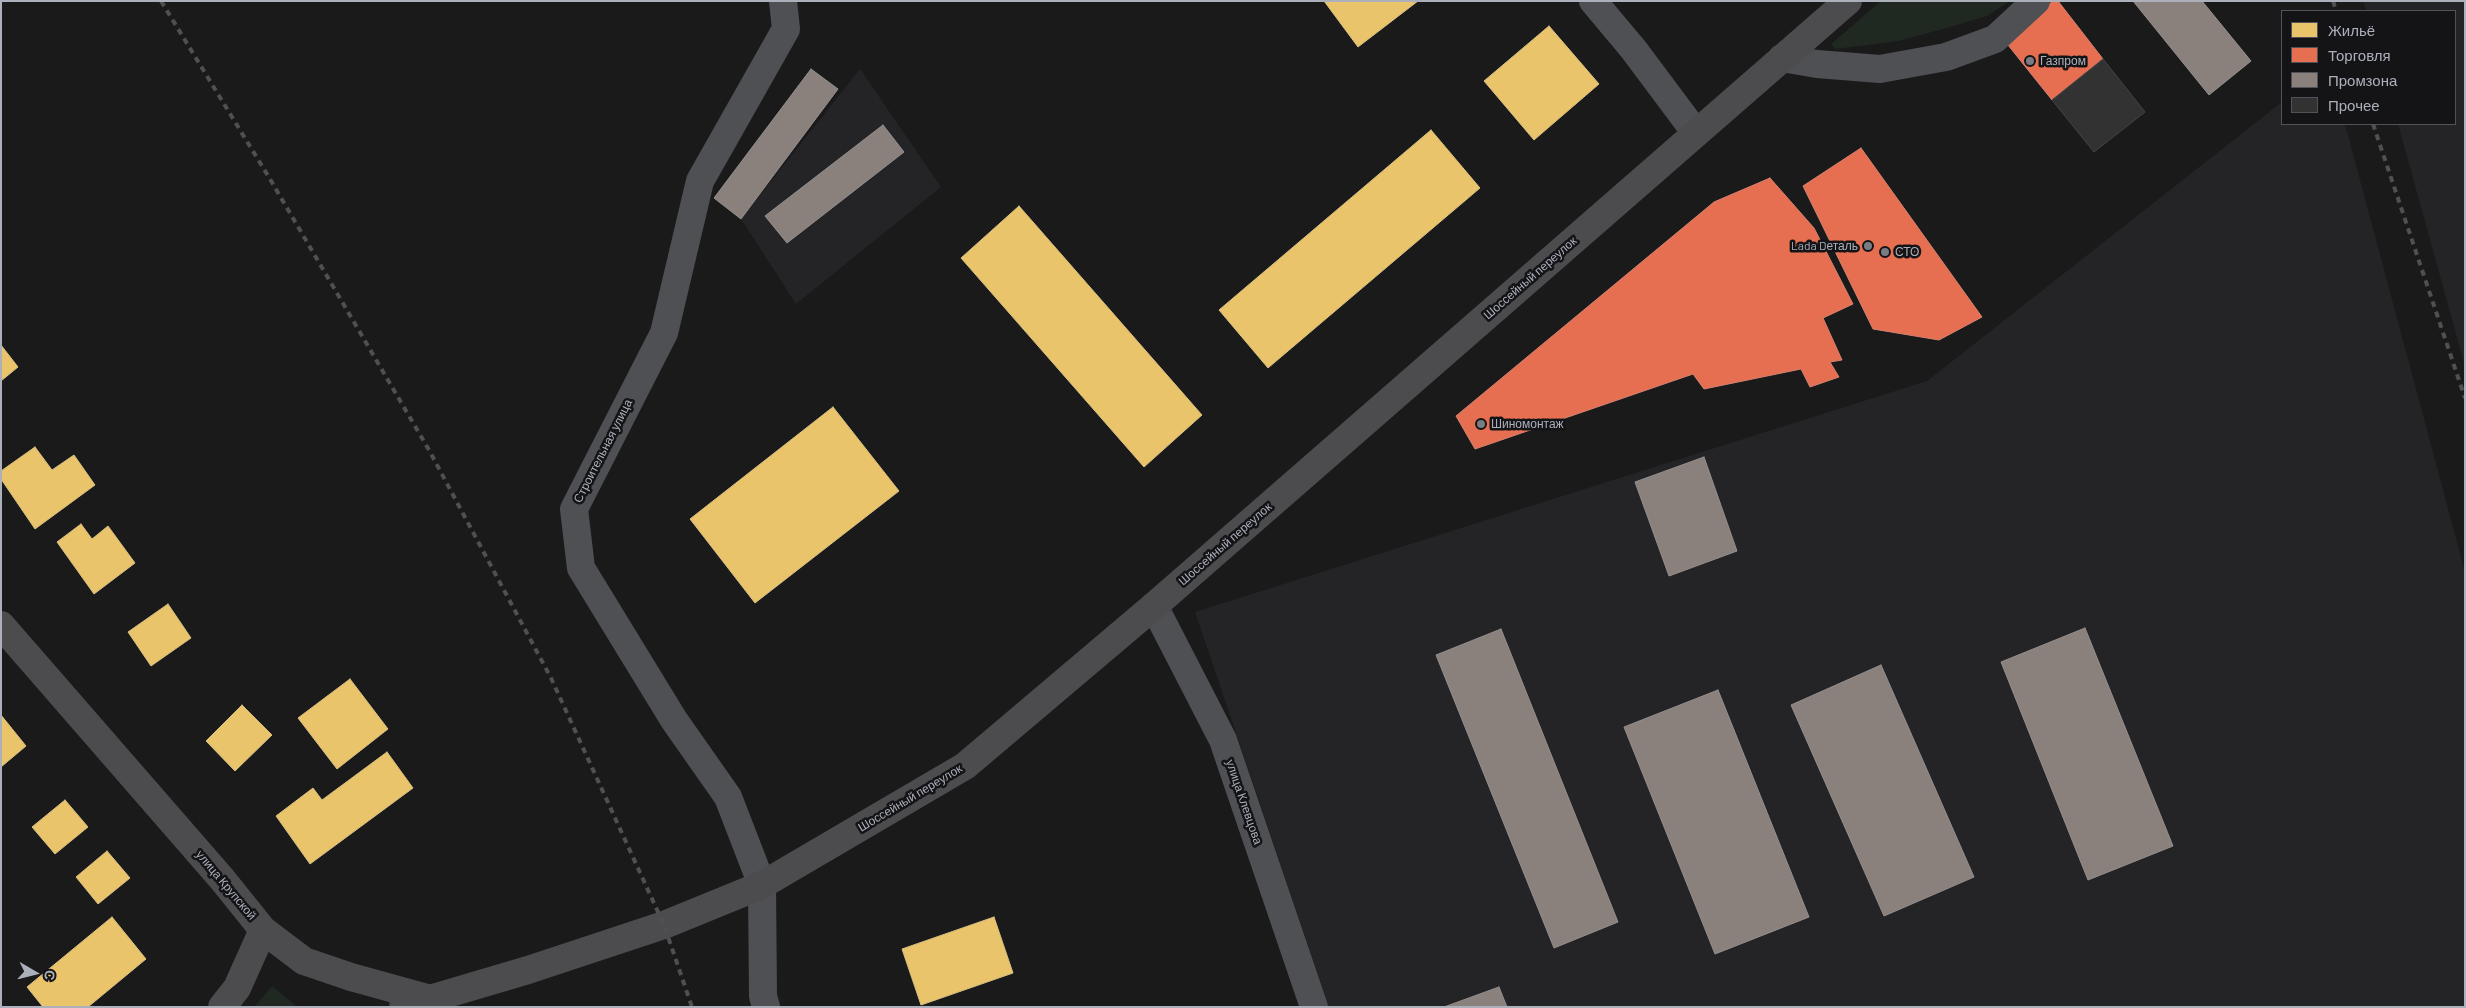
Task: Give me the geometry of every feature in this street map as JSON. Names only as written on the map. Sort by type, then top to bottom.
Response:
[{"type":"main road","name":"Шоссейный переулок","points":[[528,970],[664,926],[762,885],[965,766],[1154,606],[1848,1]]},
{"type":"main road","name":"улица Крупской","points":[[1,625],[222,879],[263,930],[304,961],[415,1002],[528,970]]},
{"type":"main road","points":[[222,1007],[237,988],[263,930]]},
{"type":"street","name":"Строительная улица","points":[[762,885],[728,797],[674,720],[581,568],[574,509],[664,333],[700,181],[786,29],[783,1]]},
{"type":"street","points":[[1593,1],[1634,50],[1696,134]]},
{"type":"street","points":[[1782,58],[1817,64],[1880,70],[1946,57],[1995,39],[2036,1]]},
{"type":"street","name":"улица Клевцова","points":[[1154,606],[1223,740],[1314,1007]]},
{"type":"street","points":[[762,885],[763,996],[766,1007]]},
{"type":"shaded area","points":[[1881,1],[2010,1],[1987,16],[1899,41],[1835,49],[1831,44]]},
{"type":"shaded area","points":[[2363,1],[2465,1],[2465,366],[2398,125],[2456,125],[2456,10],[2367,10]]},
{"type":"shaded area","points":[[860,69],[941,187],[796,304],[741,219]]},
{"type":"shaded area","points":[[2281,103],[2281,125],[2345,125],[2465,572],[2465,1007],[1329,1007],[1195,612],[1927,381]]},
{"type":"shaded area","points":[[272,986],[297,1007],[254,1007]]},
{"type":"building: Жильё","points":[[1324,1],[1418,1],[1358,47]]},
{"type":"building: Жильё","points":[[1549,26],[1599,84],[1534,140],[1484,81]]},
{"type":"building: Жильё","points":[[1431,130],[1480,188],[1268,368],[1219,310]]},
{"type":"building: Жильё","points":[[1019,206],[1202,415],[1144,467],[961,258]]},
{"type":"building: Жильё","points":[[1,345],[18,367],[1,381]]},
{"type":"building: Жильё","points":[[833,407],[899,491],[755,603],[690,519]]},
{"type":"building: Жильё","points":[[35,447],[52,470],[74,455],[95,485],[35,529],[1,479],[1,471]]},
{"type":"building: Жильё","points":[[81,524],[92,539],[108,526],[135,563],[94,594],[57,542]]},
{"type":"building: Жильё","points":[[168,604],[191,638],[151,666],[128,632]]},
{"type":"building: Жильё","points":[[350,679],[388,729],[337,769],[298,718]]},
{"type":"building: Жильё","points":[[242,705],[272,735],[235,771],[206,741]]},
{"type":"building: Жильё","points":[[1,715],[26,746],[1,767]]},
{"type":"building: Жильё","points":[[387,752],[413,788],[310,864],[276,816],[313,788],[322,800]]},
{"type":"building: Жильё","points":[[65,800],[88,827],[55,854],[32,827]]},
{"type":"building: Жильё","points":[[107,851],[130,878],[98,904],[76,877]]},
{"type":"building: Жильё","points":[[112,917],[146,959],[88,1007],[43,1007],[27,987]]},
{"type":"building: Жильё","points":[[994,917],[1013,973],[921,1005],[902,949]]},
{"type":"building: Торговля","points":[[2053,1],[2058,1],[2103,59],[2052,100],[2004,40]]},
{"type":"building: Торговля","name":"СТО","points":[[1861,148],[1982,317],[1939,340],[1873,329],[1803,186]]},
{"type":"building: Торговля","points":[[1770,178],[1814,228],[1853,304],[1823,318],[1842,360],[1830,362],[1839,377],[1810,387],[1801,369],[1704,389],[1693,374],[1475,449],[1456,416],[1714,202]]},
{"type":"building: Промзона","points":[[2133,1],[2202,1],[2251,61],[2209,95]]},
{"type":"building: Промзона","points":[[811,69],[838,89],[741,219],[714,198]]},
{"type":"building: Промзона","points":[[883,125],[904,152],[787,243],[765,216]]},
{"type":"building: Промзона","points":[[1704,457],[1737,551],[1669,576],[1635,482]]},
{"type":"building: Промзона","points":[[2085,628],[2173,846],[2088,880],[2001,662]]},
{"type":"building: Промзона","points":[[1501,629],[1618,922],[1554,948],[1436,655]]},
{"type":"building: Промзона","points":[[1881,665],[1974,877],[1884,916],[1791,705]]},
{"type":"building: Промзона","points":[[1718,690],[1809,917],[1715,954],[1624,727]]},
{"type":"building: Промзона","points":[[1499,987],[1507,1007],[1444,1007]]},
{"type":"building: Прочее","points":[[2103,59],[2145,112],[2094,152],[2052,100]]},
{"type":"railway","points":[[161,1],[270,179],[429,450],[551,678],[664,925],[692,1007]]},
{"type":"railway","points":[[2333,1],[2336,10]]},
{"type":"railway","points":[[2373,125],[2465,398]]},
{"type":"place","name":"Газпром","points":[[2030,61]]},
{"type":"place","name":"Lada Dеталь","points":[[1868,246]]},
{"type":"place","name":"СТО","points":[[1885,252]]},
{"type":"place","name":"Шиномонтаж","points":[[1481,424]]}]
